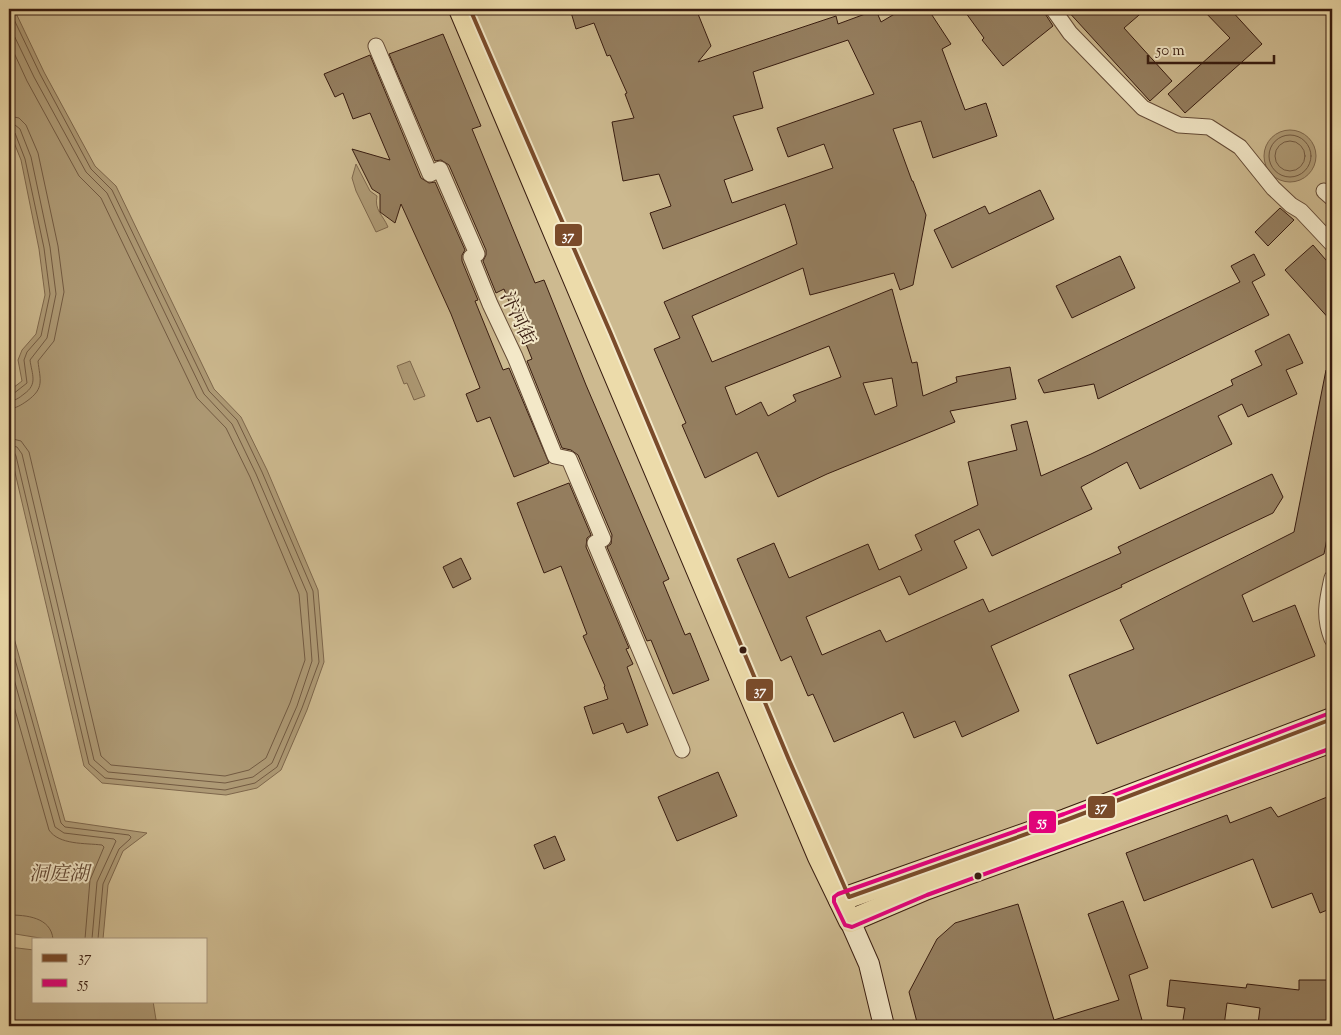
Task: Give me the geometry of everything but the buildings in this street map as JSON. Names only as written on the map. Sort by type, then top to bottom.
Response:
[{"type":"main road","points":[[460,9],[819,856],[849,909]]},
{"type":"main road","points":[[470,9],[575,248],[806,801],[869,964],[884,1026]]},
{"type":"main road","points":[[849,909],[1066,820],[1332,719]]},
{"type":"main road","points":[[849,909],[925,889],[1332,741]]},
{"type":"street","points":[[1053,9],[1070,33],[1143,108],[1179,125],[1209,127],[1240,147],[1273,188],[1291,205],[1301,211],[1332,244]]},
{"type":"street","name":"汴河街","points":[[376,46],[430,174],[440,169],[477,254],[471,257],[490,304],[515,357],[554,456],[569,459],[603,540],[595,543],[682,750]]},
{"type":"street","points":[[1332,578],[1326,610],[1328,628],[1332,639]]},
{"type":"shaded area","points":[[9,9],[1332,9],[1332,1026],[9,1026]]},
{"type":"water","points":[[9,9],[14,9],[44,72],[95,166],[116,186],[214,389],[241,417],[267,470],[318,590],[324,662],[307,710],[281,770],[257,788],[226,795],[102,783],[84,766],[9,447],[9,391],[22,381],[18,360],[22,350],[36,334],[45,295],[39,249],[21,160],[9,130]]},
{"type":"water","points":[[1290,130],[1304,134],[1312,142],[1316,156],[1312,170],[1304,178],[1290,182],[1276,178],[1268,170],[1264,156],[1268,142],[1276,134]]},
{"type":"water","points":[[356,164],[370,191],[377,196],[378,209],[388,227],[376,232],[356,191],[352,178]]},
{"type":"water","points":[[410,361],[425,396],[414,400],[407,383],[404,384],[397,366]]},
{"type":"water","name":"洞庭湖","points":[[9,620],[65,821],[147,833],[123,851],[108,885],[103,938],[40,938],[9,933]]},
{"type":"water","points":[[9,947],[32,950],[32,1002],[153,1002],[157,1026],[9,1026]]},
{"type":"transit line","name":"37","points":[[470,9],[611,334],[789,760],[849,897],[1066,820],[1332,719]]},
{"type":"transit line","name":"55","points":[[1330,713],[1064,814],[838,894],[834,897],[834,902],[845,925],[852,927],[927,895],[1332,748]]}]
